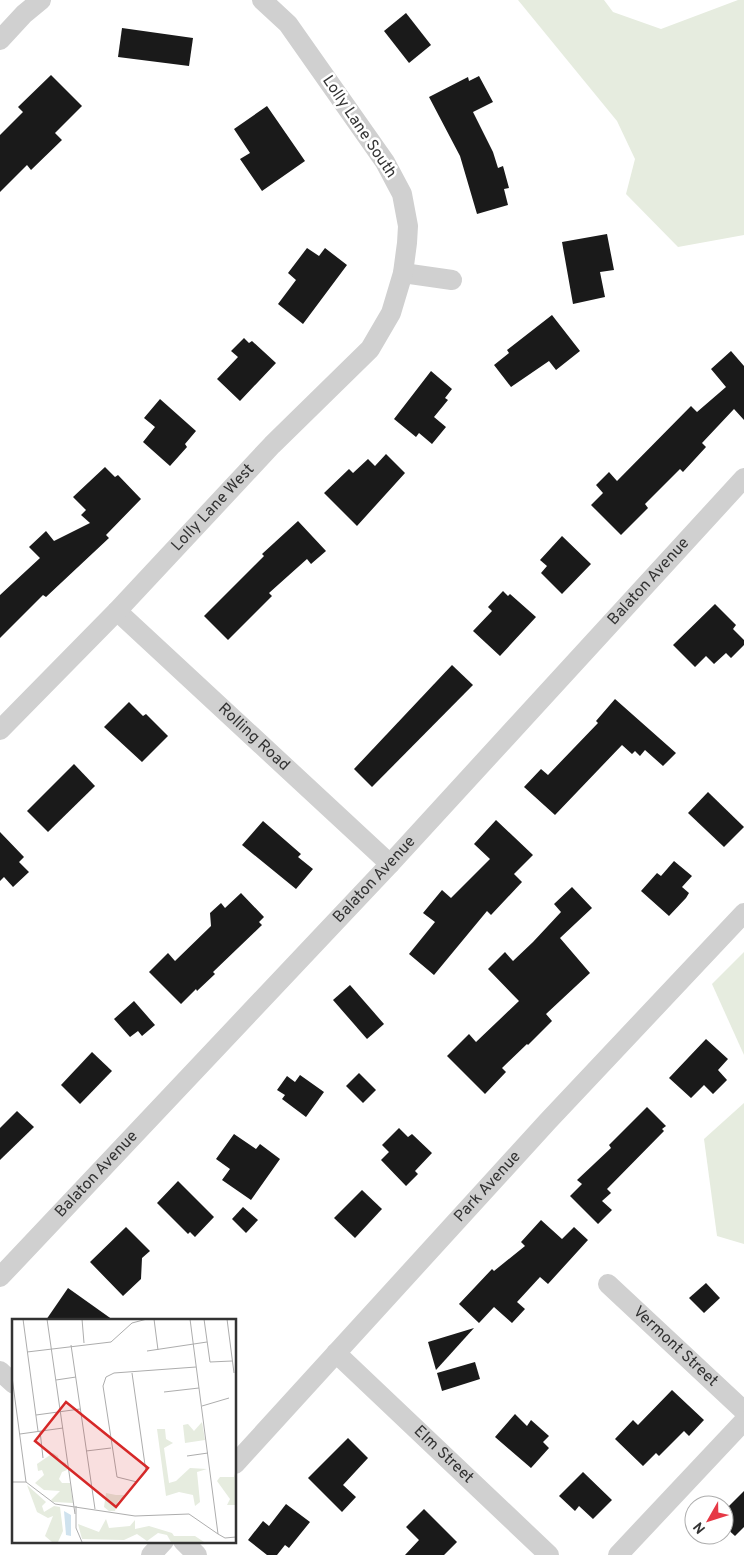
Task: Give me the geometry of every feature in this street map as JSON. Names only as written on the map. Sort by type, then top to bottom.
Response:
[{"type":"street","points":[[0,40],[24,14],[41,0]]},
{"type":"street","name":"Lolly Lane South","points":[[262,0],[288,24],[385,162],[402,194],[408,226],[403,273]]},
{"type":"street","points":[[403,273],[452,280]]},
{"type":"street","name":"Lolly Lane West","points":[[0,730],[117,611],[272,445],[370,349],[391,313],[403,273]]},
{"type":"street","name":"Balaton Avenue","points":[[0,1277],[390,864],[744,478]]},
{"type":"street","name":"Rolling Road","points":[[117,611],[390,864]]},
{"type":"street","name":"Park Avenue","points":[[236,1463],[548,1121],[744,913]]},
{"type":"street","name":"Vermont Street","points":[[608,1284],[744,1412]]},
{"type":"street","name":"Elm Street","points":[[336,1353],[549,1555]]},
{"type":"street","points":[[0,1371],[12,1382]]},
{"type":"street","points":[[618,1555],[744,1421]]},
{"type":"street","points":[[151,1555],[163,1542]]},
{"type":"street","points":[[183,1542],[197,1555]]},
{"type":"shaded area","points":[[518,0],[604,0],[613,12],[661,29],[738,0],[744,0],[744,235],[678,247],[626,194],[635,159],[617,121]]},
{"type":"shaded area","points":[[744,952],[744,1055],[712,984]]},
{"type":"shaded area","points":[[744,1103],[744,1244],[717,1236],[704,1139]]},
{"type":"building","points":[[406,13],[431,45],[409,63],[384,31]]},
{"type":"building","points":[[122,28],[193,38],[189,66],[118,57]]},
{"type":"building","points":[[51,75],[82,106],[55,133],[62,140],[31,170],[27,165],[0,192],[0,135],[23,112],[18,107]]},
{"type":"building","points":[[479,76],[493,102],[473,112],[493,152],[498,168],[503,166],[509,188],[504,189],[508,205],[477,214],[460,156],[429,97],[468,77],[469,81]]},
{"type":"building","points":[[267,106],[305,161],[262,191],[240,159],[250,153],[234,129]]},
{"type":"building","points":[[607,234],[614,270],[600,272],[605,297],[573,304],[562,242]]},
{"type":"building","points":[[307,248],[319,256],[325,248],[347,265],[303,324],[278,304],[296,280],[288,273]]},
{"type":"building","points":[[552,315],[580,351],[556,370],[549,361],[511,387],[494,365],[509,353],[507,350]]},
{"type":"building","points":[[244,338],[249,343],[252,341],[276,363],[240,401],[217,379],[238,357],[231,351]]},
{"type":"building","points":[[731,351],[744,366],[744,420],[734,409],[702,443],[706,447],[683,472],[680,469],[645,504],[648,508],[621,535],[591,505],[603,493],[596,485],[609,472],[617,481],[691,406],[697,412],[726,387],[711,369]]},
{"type":"building","points":[[431,371],[452,389],[445,398],[448,400],[434,417],[446,427],[432,444],[419,433],[416,437],[394,419]]},
{"type":"building","points":[[160,399],[196,431],[185,444],[187,447],[170,466],[143,442],[155,427],[144,418]]},
{"type":"building","points":[[386,454],[405,473],[357,526],[324,493],[349,469],[353,473],[368,459],[375,466]]},
{"type":"building","points":[[105,467],[115,477],[118,475],[141,499],[106,535],[109,538],[46,597],[43,595],[0,638],[0,595],[40,558],[29,547],[46,531],[54,541],[90,523],[81,515],[86,510],[73,497]]},
{"type":"building","points":[[298,521],[326,551],[311,564],[307,559],[269,593],[272,596],[228,640],[204,616],[264,556],[262,554]]},
{"type":"building","points":[[562,536],[591,564],[562,594],[541,573],[547,566],[540,560]]},
{"type":"building","points":[[503,591],[508,596],[510,594],[536,617],[500,656],[473,631],[492,611],[488,607]]},
{"type":"building","points":[[715,604],[736,625],[733,629],[744,640],[744,645],[731,658],[726,653],[714,664],[706,656],[695,667],[673,645]]},
{"type":"building","points":[[452,665],[473,685],[372,787],[354,769]]},
{"type":"building","points":[[615,699],[676,753],[663,766],[645,750],[640,756],[635,751],[632,754],[622,745],[555,815],[524,787],[541,769],[548,775],[598,723],[596,721]]},
{"type":"building","points":[[129,702],[143,716],[146,714],[168,736],[142,762],[104,727]]},
{"type":"building","points":[[74,764],[95,786],[48,832],[27,811]]},
{"type":"building","points":[[708,792],[744,827],[724,847],[688,813]]},
{"type":"building","points":[[496,820],[533,855],[514,874],[522,882],[491,915],[487,911],[434,975],[409,954],[435,922],[423,913],[442,890],[451,898],[490,859],[474,844]]},
{"type":"building","points":[[263,821],[301,854],[298,857],[313,869],[296,889],[242,845]]},
{"type":"building","points":[[0,832],[24,857],[19,862],[29,872],[13,887],[4,877],[0,881]]},
{"type":"building","points":[[674,861],[692,876],[682,887],[689,893],[669,916],[641,891],[657,873],[661,876]]},
{"type":"building","points":[[572,887],[592,908],[560,938],[590,973],[546,1014],[552,1021],[502,1068],[506,1072],[485,1094],[447,1056],[469,1034],[476,1042],[519,1001],[488,969],[505,952],[513,961],[533,942],[561,912],[554,904]]},
{"type":"building","points":[[241,893],[264,917],[259,922],[262,925],[213,972],[215,974],[181,1004],[149,972],[168,953],[175,961],[211,926],[210,913],[221,903],[225,908]]},
{"type":"building","points":[[350,985],[384,1024],[367,1039],[333,1000]]},
{"type":"building","points":[[134,1001],[155,1025],[142,1036],[138,1031],[130,1037],[114,1019]]},
{"type":"building","points":[[706,1039],[728,1059],[718,1070],[727,1080],[713,1094],[704,1085],[691,1098],[669,1078]]},
{"type":"building","points":[[92,1052],[112,1071],[80,1104],[61,1085]]},
{"type":"building","points":[[359,1073],[376,1090],[363,1103],[346,1086]]},
{"type":"building","points":[[300,1075],[324,1092],[306,1117],[282,1099],[285,1095],[277,1090],[287,1076],[295,1082]]},
{"type":"building","points":[[647,1107],[666,1126],[662,1129],[664,1131],[607,1189],[611,1193],[602,1201],[612,1210],[598,1224],[570,1196],[582,1184],[577,1180],[611,1148],[609,1145]]},
{"type":"building","points":[[17,1111],[34,1127],[0,1160],[0,1128]]},
{"type":"building","points":[[399,1128],[408,1137],[412,1134],[432,1153],[415,1171],[418,1174],[406,1186],[381,1160],[389,1152],[382,1145]]},
{"type":"building","points":[[234,1134],[256,1149],[260,1144],[280,1159],[251,1200],[222,1180],[230,1169],[216,1159]]},
{"type":"building","points":[[178,1181],[214,1217],[195,1237],[190,1232],[188,1234],[157,1203]]},
{"type":"building","points":[[362,1190],[382,1209],[355,1238],[334,1218]]},
{"type":"building","points":[[243,1207],[258,1220],[246,1233],[232,1219]]},
{"type":"building","points":[[541,1220],[562,1239],[574,1227],[588,1240],[548,1284],[540,1277],[517,1302],[525,1309],[512,1323],[494,1307],[479,1323],[459,1304],[492,1269],[494,1271],[525,1246],[521,1242]]},
{"type":"building","points":[[126,1227],[150,1251],[142,1258],[141,1279],[123,1296],[90,1262]]},
{"type":"building","points":[[706,1283],[720,1298],[704,1313],[689,1298]]},
{"type":"building","points":[[68,1288],[112,1319],[47,1319]]},
{"type":"building","points":[[474,1328],[436,1370],[428,1342]]},
{"type":"building","points":[[475,1362],[480,1379],[442,1391],[437,1373]]},
{"type":"building","points":[[672,1390],[704,1420],[689,1436],[684,1431],[659,1456],[656,1453],[643,1466],[615,1439],[633,1420],[638,1425]]},
{"type":"building","points":[[515,1414],[527,1426],[531,1420],[549,1436],[543,1442],[549,1448],[531,1468],[495,1437]]},
{"type":"building","points":[[348,1438],[368,1458],[343,1485],[356,1497],[342,1512],[308,1478]]},
{"type":"building","points":[[583,1472],[612,1500],[593,1519],[579,1506],[575,1511],[559,1496]]},
{"type":"building","points":[[744,1491],[744,1527],[735,1536],[734,1535],[734,1501]]},
{"type":"building","points":[[286,1504],[310,1522],[289,1548],[285,1545],[277,1555],[267,1555],[248,1540],[263,1521],[269,1526]]},
{"type":"building","points":[[424,1509],[457,1542],[444,1555],[405,1555],[419,1540],[406,1527]]}]
